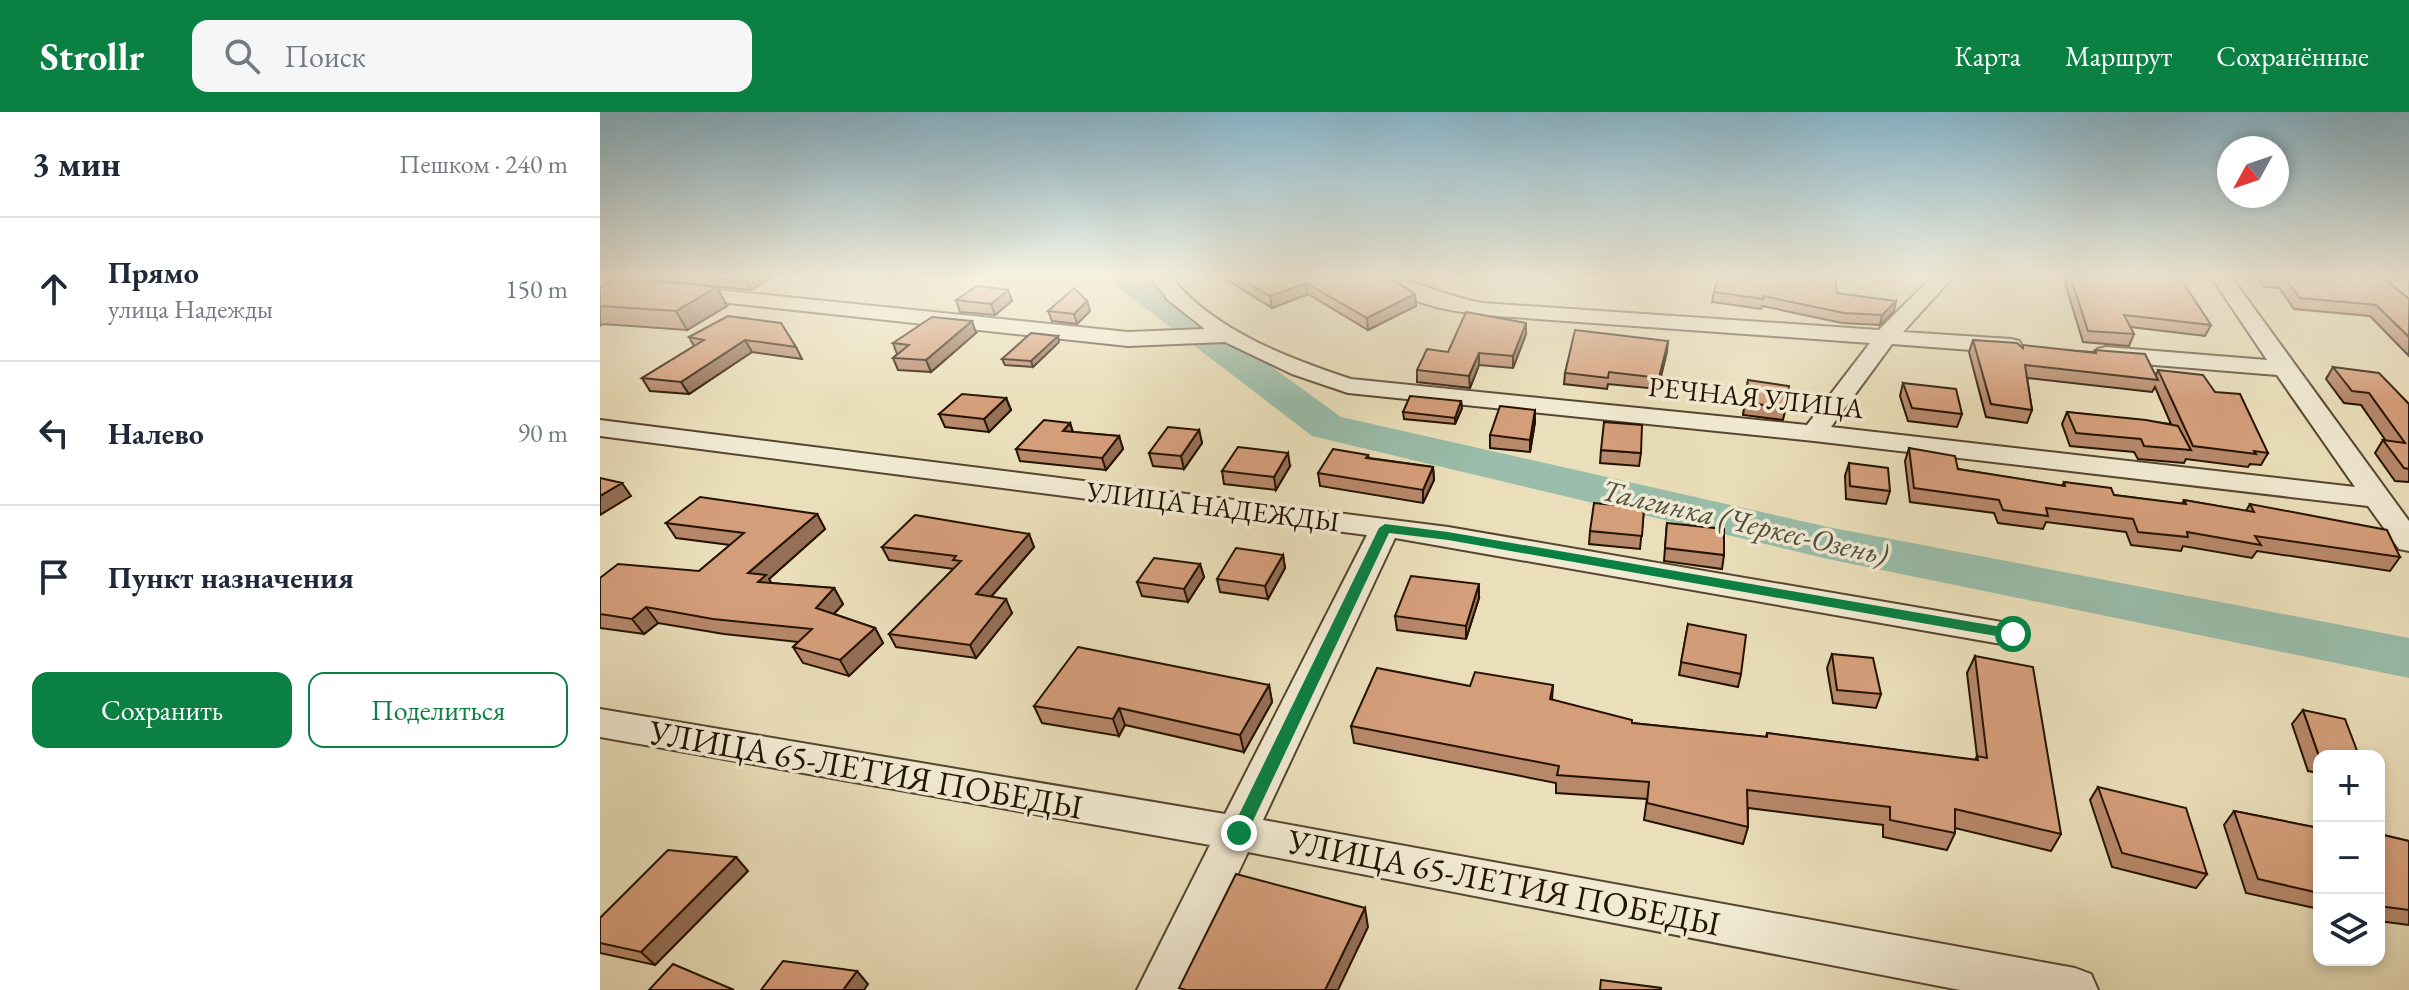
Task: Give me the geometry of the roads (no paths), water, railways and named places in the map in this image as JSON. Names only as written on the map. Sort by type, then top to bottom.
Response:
[{"type":"street","points":[[939,319],[1128,339],[1231,335]]},
{"type":"street","name":"РЕЧНАЯ УЛИЦА","points":[[1207,319],[1303,372],[1348,386],[1814,433],[2376,498]]},
{"type":"street","points":[[1638,319],[2030,347]]},
{"type":"street","points":[[1814,433],[1902,319]]},
{"type":"street","points":[[2250,319],[2409,542]]},
{"type":"street","points":[[2077,351],[2284,369]]},
{"type":"street","name":"УЛИЦА НАДЕЖДЫ","points":[[600,428],[1448,536],[2013,634]]},
{"type":"street","points":[[1160,990],[1385,528]]},
{"type":"street","name":"УЛИЦА 65-ЛЕТИЯ ПОБЕДЫ","points":[[600,723],[1239,833],[2075,990]]},
{"type":"waterway","name":"Талгинка (Черкес-Озень)","points":[[1182,319],[1327,427],[1828,543],[2409,658]]}]
